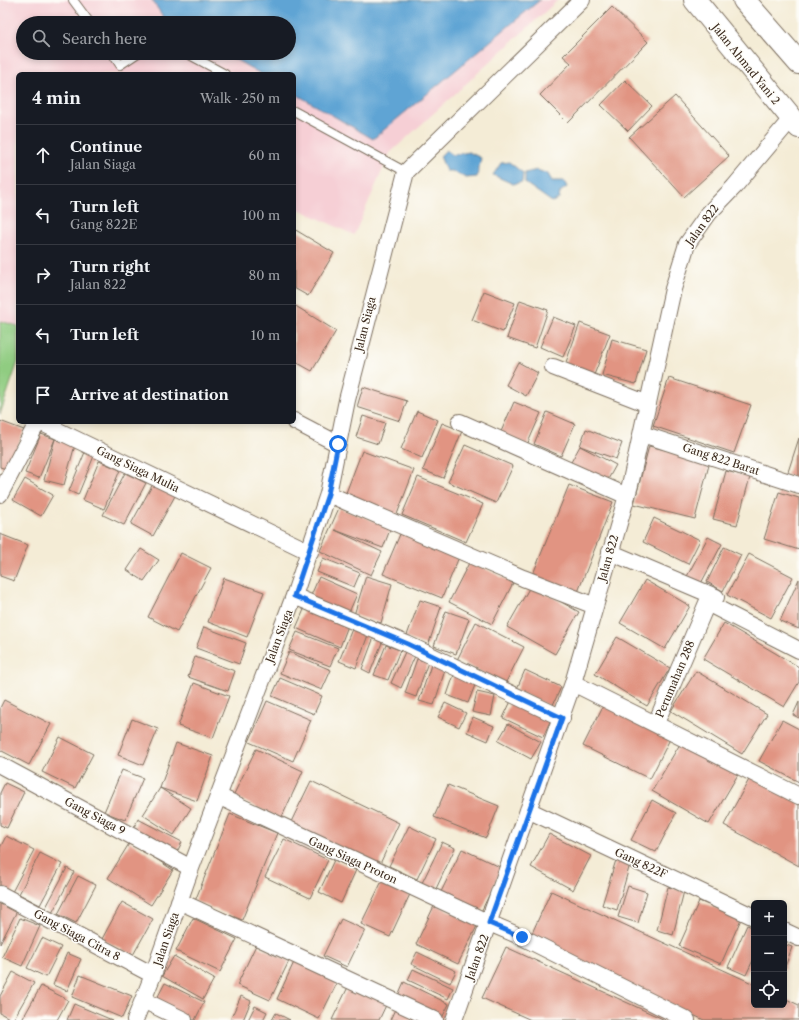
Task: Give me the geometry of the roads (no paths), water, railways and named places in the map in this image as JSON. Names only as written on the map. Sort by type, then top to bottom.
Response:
[{"type":"highway","name":"Jalan Ahmad Yani 2","points":[[694,0],[795,123]]},
{"type":"highway","points":[[744,0],[799,63]]},
{"type":"street","points":[[406,172],[582,0]]},
{"type":"street","name":"Jalan 822","points":[[454,1020],[562,718],[573,683],[627,496],[673,289],[687,244],[708,213],[795,123]]},
{"type":"street","name":"Jalan Siaga","points":[[135,1020],[310,552],[328,494],[347,400],[406,172]]},
{"type":"street","points":[[553,367],[648,404]]},
{"type":"street","points":[[296,422],[338,444]]},
{"type":"street","points":[[460,422],[627,496]]},
{"type":"street","name":"Gang Siaga Mulia","points":[[0,494],[34,429],[38,424]]},
{"type":"street","name":"Gang Siaga Mulia","points":[[44,424],[310,552]]},
{"type":"street","name":"Gang 822 Barat","points":[[642,434],[799,485]]},
{"type":"street","points":[[328,494],[523,578],[595,606]]},
{"type":"street","points":[[610,552],[716,597]]},
{"type":"street","points":[[294,596],[408,644],[562,718]]},
{"type":"street","name":"Perumahan 288","points":[[799,650],[707,603],[656,723],[799,796]]},
{"type":"street","points":[[573,683],[656,723]]},
{"type":"street","name":"Gang Siaga 9","points":[[0,765],[191,868]]},
{"type":"street","name":"Gang Siaga Proton","points":[[218,796],[522,937],[687,1020]]},
{"type":"street","name":"Gang 822F","points":[[528,810],[751,916]]},
{"type":"street","name":"Gang Siaga Citra 8","points":[[0,894],[153,975]]},
{"type":"street","points":[[179,901],[435,1020]]},
{"type":"street","points":[[787,932],[799,938]]},
{"type":"street","points":[[142,1000],[184,1020]]},
{"type":"lane","points":[[73,0],[85,16]]},
{"type":"lane","points":[[117,60],[120,65],[128,60]]},
{"type":"lane","points":[[199,60],[221,72]]},
{"type":"lane","points":[[296,112],[406,172]]},
{"type":"water","points":[[152,0],[540,0],[373,139],[296,94],[296,72],[257,72],[236,60],[296,60],[296,16],[163,16]]},
{"type":"water","points":[[446,150],[453,155],[469,152],[481,158],[477,177],[466,178],[452,171],[446,171],[440,156]]},
{"type":"water","points":[[509,162],[523,173],[522,182],[513,184],[493,175],[501,163]]},
{"type":"water","points":[[537,170],[548,174],[552,181],[564,181],[567,187],[560,192],[559,199],[552,202],[525,183],[525,173]]}]
